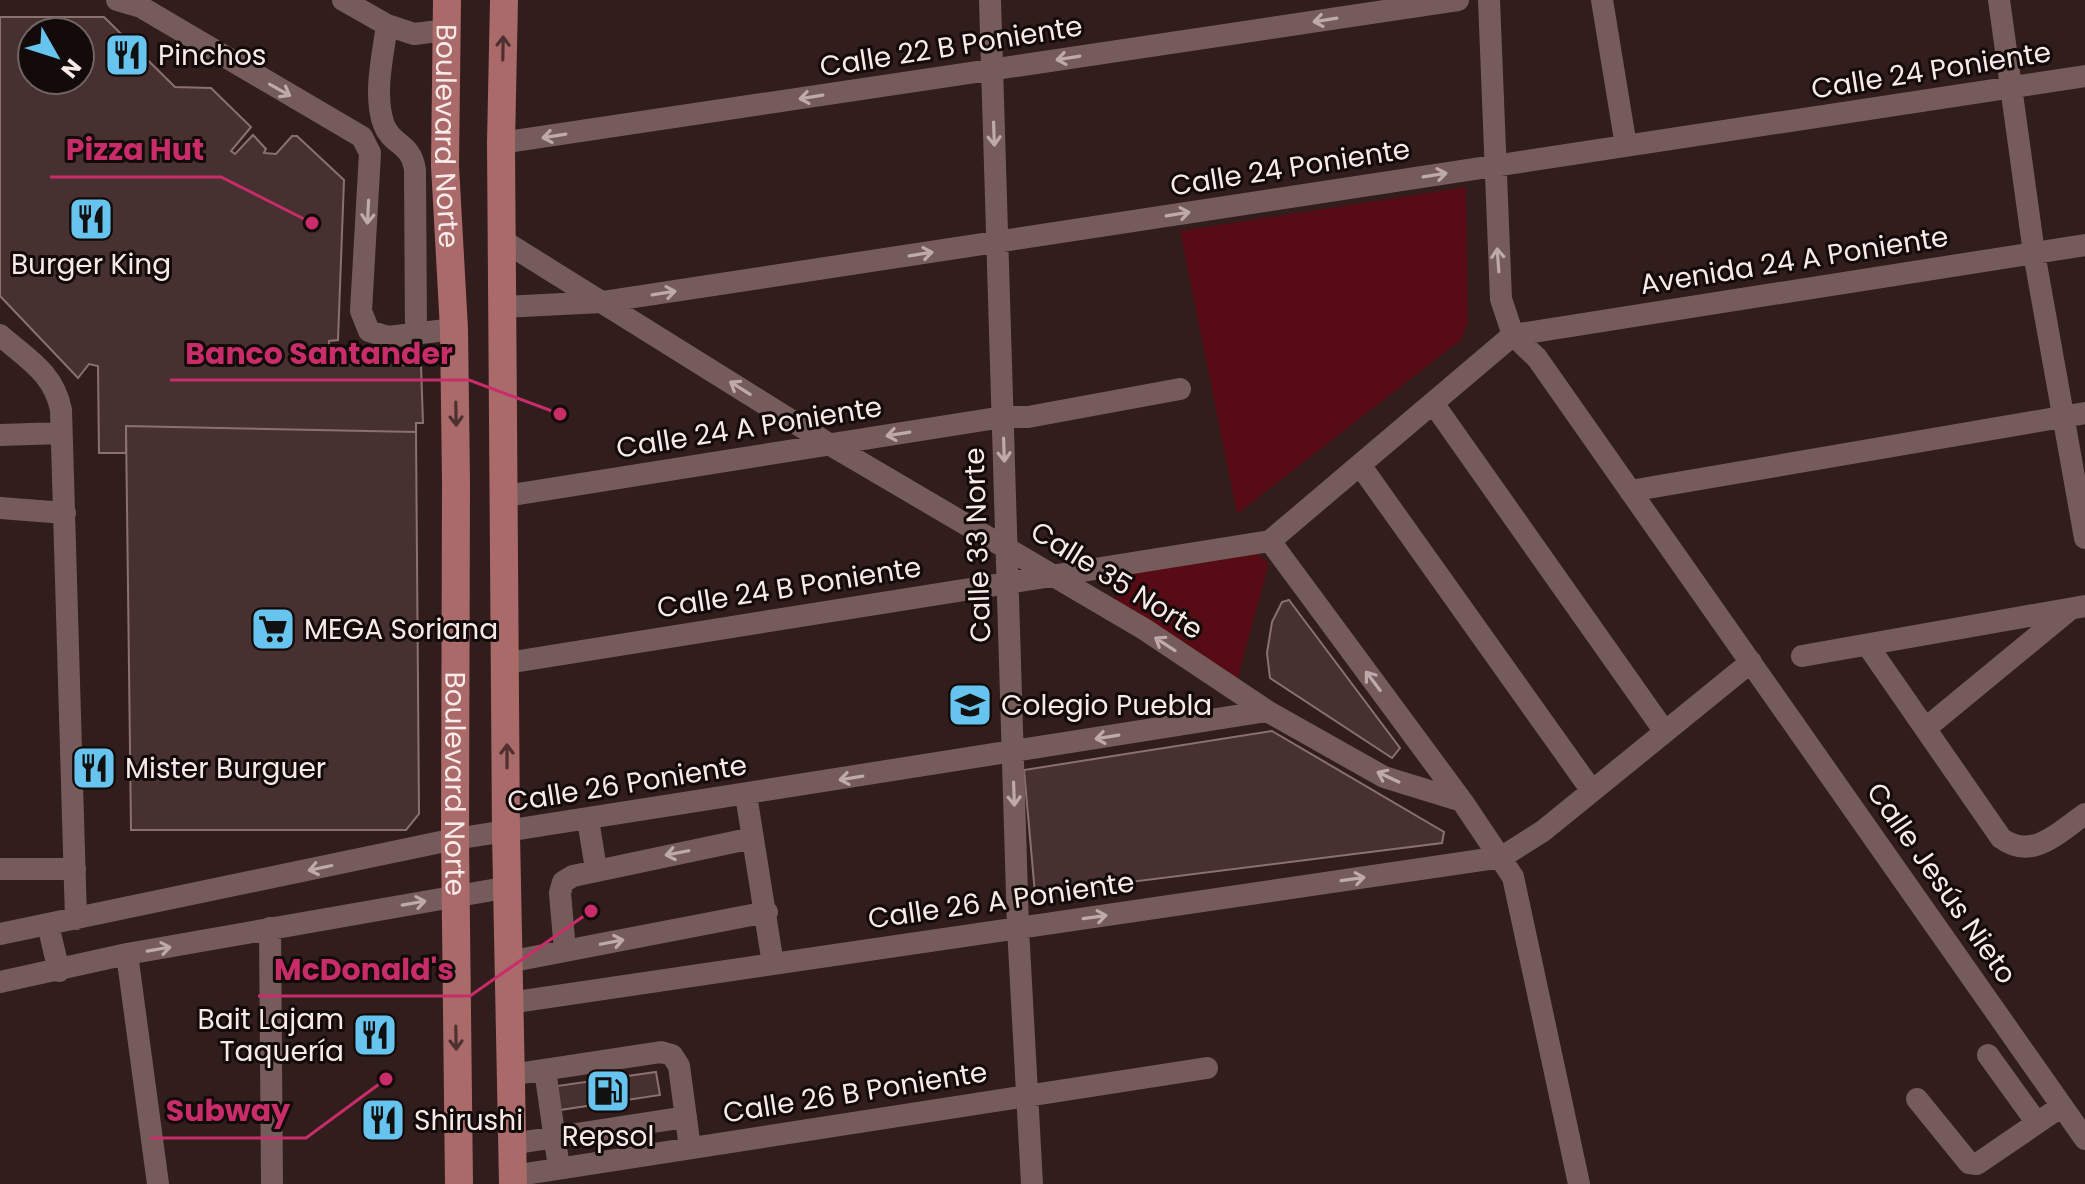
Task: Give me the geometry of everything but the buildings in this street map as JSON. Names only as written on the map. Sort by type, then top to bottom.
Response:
[{"type":"main road","name":"Boulevard Norte","points":[[447,0],[445,166],[454,329],[459,1184]]},
{"type":"main road","name":"Boulevard Norte","points":[[504,0],[501,143],[512,1180]]},
{"type":"street","points":[[117,0],[143,4],[362,137],[370,153],[361,311],[364,322],[377,335],[416,335],[454,329]]},
{"type":"street","points":[[343,0],[387,25],[414,34],[447,30]]},
{"type":"street","name":"Calle 33 Norte","points":[[990,0],[1018,928],[1032,1184]]},
{"type":"street","name":"Calle 22 B Poniente","points":[[501,143],[1458,0]]},
{"type":"street","points":[[1489,0],[1501,299],[1513,335],[1270,541],[1502,857],[1520,901],[1579,1184]]},
{"type":"street","points":[[1602,0],[1626,146]]},
{"type":"street","points":[[1999,0],[2034,253],[2074,414],[2085,538]]},
{"type":"street","points":[[387,25],[380,90],[384,125],[414,157],[416,335]]},
{"type":"street","name":"Calle 24 Poniente","points":[[503,307],[602,302],[2085,76]]},
{"type":"street","points":[[362,137],[384,125]]},
{"type":"street","name":"Calle 35 Norte","points":[[502,240],[829,444],[1144,629],[1267,711],[1384,777],[1462,801]]},
{"type":"street","name":"Avenida 24 A Poniente","points":[[1513,335],[2085,245]]},
{"type":"street","points":[[0,335],[46,373],[58,393],[65,513],[76,919]]},
{"type":"street","name":"Calle Jesús Nieto","points":[[1513,335],[1537,358],[2085,1139]]},
{"type":"street","name":"Calle 24 A Poniente","points":[[505,496],[1003,417],[1028,417],[1180,389]]},
{"type":"street","points":[[1433,403],[1665,732]]},
{"type":"street","points":[[1630,491],[2074,414]]},
{"type":"street","points":[[0,435],[61,433]]},
{"type":"street","points":[[1360,465],[1592,791]]},
{"type":"street","points":[[0,508],[65,513]]},
{"type":"street","name":"Calle 24 B Poniente","points":[[507,663],[1270,541]]},
{"type":"street","points":[[1802,656],[2077,608]]},
{"type":"street","points":[[1926,728],[2077,608]]},
{"type":"street","points":[[1868,646],[2001,838],[2020,849],[2033,848],[2085,814]]},
{"type":"street","points":[[1502,857],[1543,831],[1751,662]]},
{"type":"street","name":"Calle 26 Poniente","points":[[0,934],[455,839],[506,834],[1267,711]]},
{"type":"street","points":[[746,795],[773,964]]},
{"type":"street","points":[[588,820],[596,869]]},
{"type":"street","points":[[565,951],[560,893],[563,882],[596,869],[753,838]]},
{"type":"street","name":"Calle 26 A Poniente","points":[[508,1003],[1502,857]]},
{"type":"street","points":[[0,869],[75,869]]},
{"type":"street","points":[[0,982],[127,954],[509,887]]},
{"type":"street","points":[[508,962],[767,912]]},
{"type":"street","points":[[48,925],[59,971]]},
{"type":"street","points":[[270,928],[272,1184]]},
{"type":"street","points":[[127,954],[158,1184]]},
{"type":"street","points":[[510,1075],[661,1052],[672,1055],[679,1066],[690,1148]]},
{"type":"street","points":[[1988,1055],[2037,1123]]},
{"type":"street","name":"Calle 26 B Poniente","points":[[512,1180],[559,1168],[1207,1068]]},
{"type":"street","points":[[545,1070],[559,1168]]},
{"type":"street","points":[[1917,1099],[1969,1163],[1977,1164],[2062,1106]]},
{"type":"street","points":[[511,1144],[686,1117]]},
{"type":"shaded area","points":[[1466,187],[1468,322],[1461,340],[1237,514],[1180,231]]},
{"type":"shaded area","points":[[1255,552],[1269,563],[1237,681],[1115,599],[1121,575]]},
{"type":"place","name":"Pinchos","points":[[127,55]]},
{"type":"place","name":"Burger King","points":[[91,219]]},
{"type":"place","name":"Pizza Hut","points":[[312,223]]},
{"type":"place","name":"Banco Santander","points":[[560,414]]},
{"type":"place","name":"MEGA Soriana","points":[[273,629]]},
{"type":"place","name":"Colegio Puebla","points":[[970,705]]},
{"type":"place","name":"Mister Burguer","points":[[94,768]]},
{"type":"place","name":"McDonald's","points":[[591,911]]},
{"type":"place","name":"Bait Lajam Taquería","points":[[375,1035]]},
{"type":"place","name":"Subway","points":[[386,1079]]},
{"type":"place","name":"Repsol","points":[[608,1091]]},
{"type":"place","name":"Shirushi","points":[[383,1120]]}]
